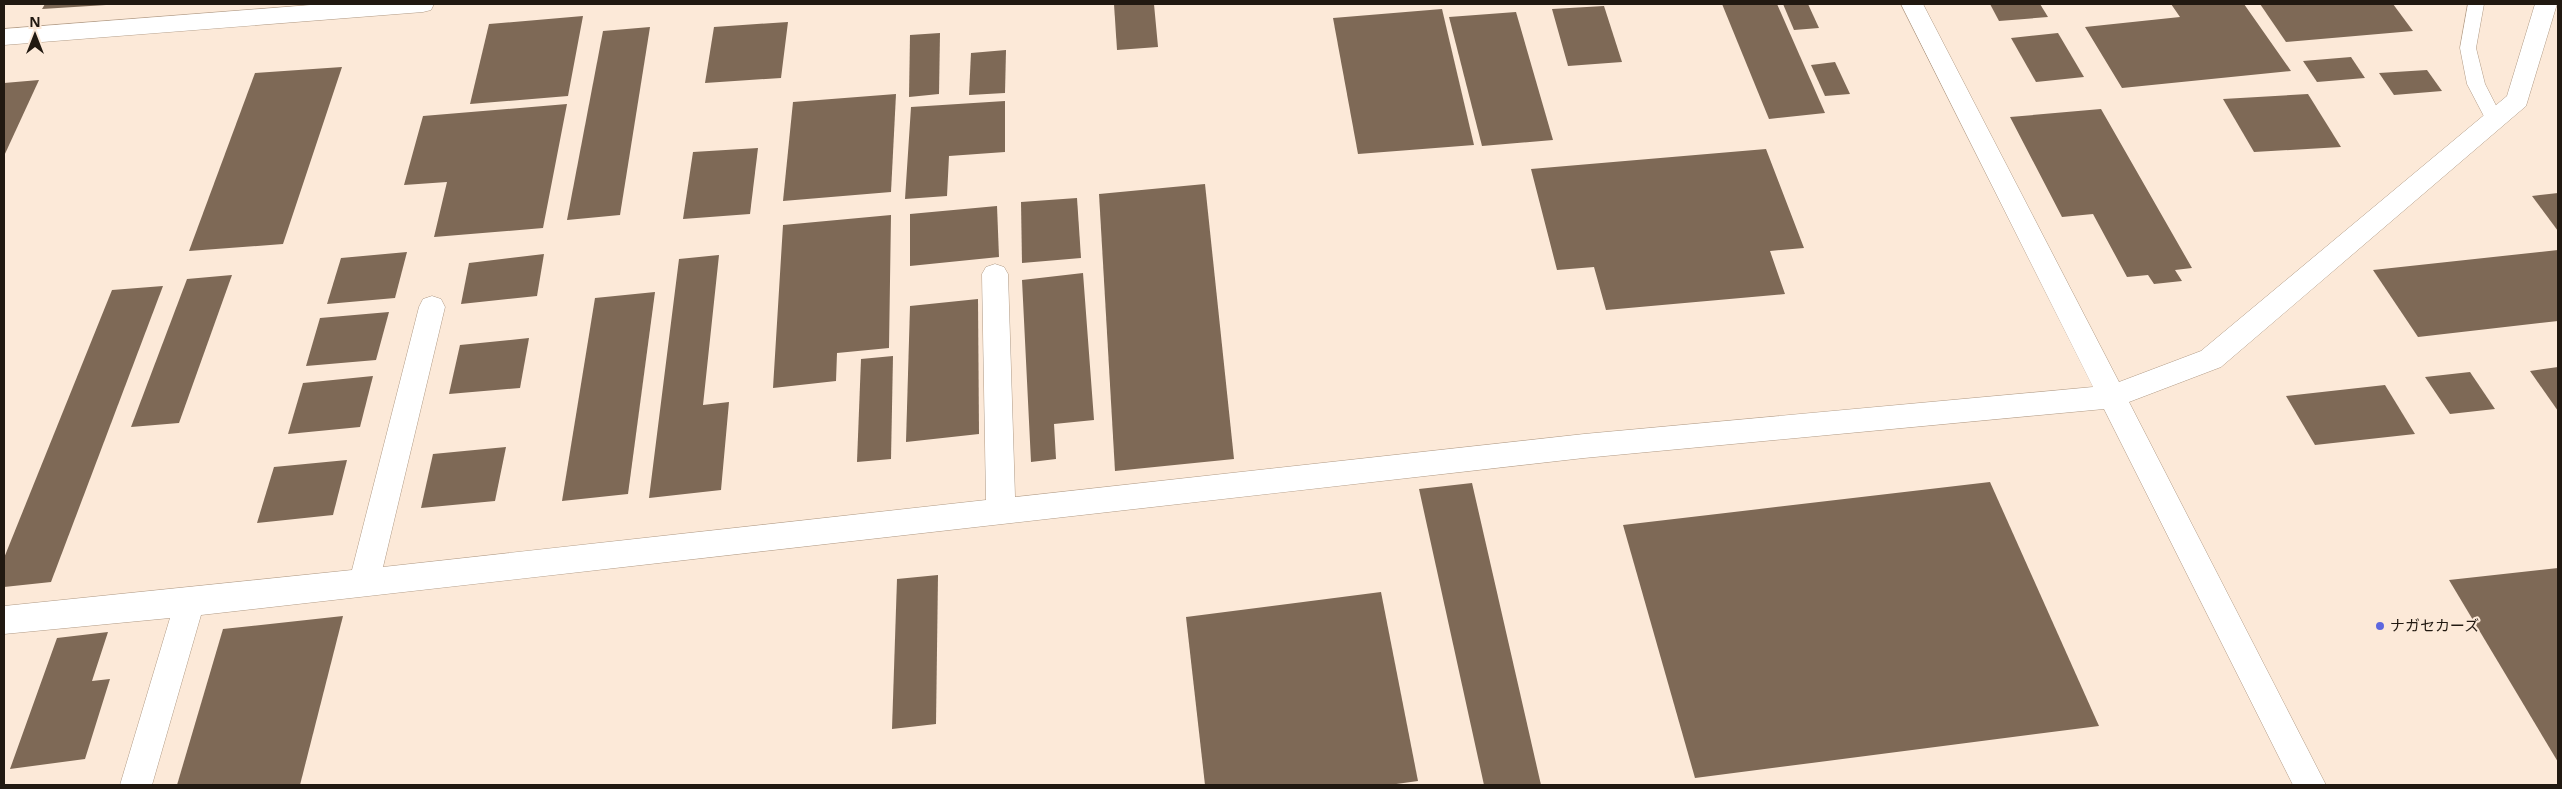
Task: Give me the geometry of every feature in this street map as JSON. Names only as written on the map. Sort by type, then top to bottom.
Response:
[{"type":"street","points":[[4,37],[377,6],[423,4]]},
{"type":"street","points":[[1912,4],[2310,785]]},
{"type":"street","points":[[4,620],[190,602],[1584,446],[2112,397],[2212,359],[2494,118],[2518,100],[2546,4]]},
{"type":"street","points":[[995,274],[1001,511]]},
{"type":"street","points":[[364,582],[432,307]]},
{"type":"street","points":[[136,785],[190,602]]},
{"type":"lane","points":[[2476,4],[2468,48],[2476,84],[2494,118]]},
{"type":"building","points":[[45,4],[106,4],[106,5],[42,9]]},
{"type":"building","points":[[1114,4],[1154,4],[1158,47],[1117,50]]},
{"type":"building","points":[[1722,4],[1777,4],[1825,113],[1769,119]]},
{"type":"building","points":[[1783,4],[1808,4],[1819,28],[1794,30]]},
{"type":"building","points":[[1990,4],[2040,4],[2048,17],[1999,21]]},
{"type":"building","points":[[2171,4],[2244,4],[2291,71],[2122,88],[2085,27],[2180,17]]},
{"type":"building","points":[[2260,4],[2393,4],[2413,31],[2286,42]]},
{"type":"building","points":[[1604,6],[1622,62],[1568,66],[1552,9]]},
{"type":"building","points":[[1442,9],[1474,145],[1358,154],[1333,18]]},
{"type":"building","points":[[1516,12],[1553,140],[1482,146],[1449,17]]},
{"type":"building","points":[[583,16],[568,96],[470,104],[489,24]]},
{"type":"building","points":[[788,22],[781,78],[705,83],[714,27]]},
{"type":"building","points":[[650,27],[620,215],[567,220],[603,31]]},
{"type":"building","points":[[940,33],[939,94],[909,97],[910,35]]},
{"type":"building","points":[[2058,33],[2084,77],[2036,82],[2011,38]]},
{"type":"building","points":[[1006,50],[1005,93],[969,95],[971,53]]},
{"type":"building","points":[[2351,57],[2365,78],[2317,82],[2303,61]]},
{"type":"building","points":[[1835,62],[1850,94],[1825,96],[1811,65]]},
{"type":"building","points":[[342,67],[283,244],[189,251],[255,73]]},
{"type":"building","points":[[2427,70],[2442,91],[2394,95],[2379,73]]},
{"type":"building","points":[[39,80],[4,156],[4,83]]},
{"type":"building","points":[[896,94],[891,192],[783,201],[793,102]]},
{"type":"building","points":[[2308,94],[2341,147],[2254,152],[2223,99]]},
{"type":"building","points":[[1005,101],[1005,152],[949,156],[947,196],[905,199],[911,107]]},
{"type":"building","points":[[567,104],[543,228],[434,237],[447,182],[404,185],[423,116]]},
{"type":"building","points":[[2101,109],[2192,268],[2175,270],[2182,281],[2154,284],[2148,275],[2127,277],[2093,214],[2062,217],[2010,117]]},
{"type":"building","points":[[758,148],[750,214],[683,219],[693,152]]},
{"type":"building","points":[[1766,149],[1804,248],[1770,251],[1785,294],[1606,310],[1594,267],[1557,270],[1531,169]]},
{"type":"building","points":[[1205,184],[1234,459],[1115,471],[1099,194]]},
{"type":"building","points":[[2558,193],[2558,231],[2532,196]]},
{"type":"building","points":[[1077,198],[1081,258],[1022,263],[1021,202]]},
{"type":"building","points":[[997,206],[999,257],[910,266],[910,214]]},
{"type":"building","points":[[891,215],[889,348],[837,353],[836,381],[773,388],[783,225]]},
{"type":"building","points":[[2558,250],[2558,321],[2418,337],[2373,270]]},
{"type":"building","points":[[407,252],[395,298],[327,304],[341,258]]},
{"type":"building","points":[[544,254],[537,296],[461,304],[469,263]]},
{"type":"building","points":[[719,255],[703,405],[729,402],[721,490],[649,498],[679,259]]},
{"type":"building","points":[[1083,273],[1094,420],[1054,424],[1056,459],[1031,462],[1022,280]]},
{"type":"building","points":[[232,275],[179,423],[131,427],[187,279]]},
{"type":"building","points":[[163,286],[51,582],[4,587],[4,558],[112,290]]},
{"type":"building","points":[[655,292],[628,494],[562,501],[595,298]]},
{"type":"building","points":[[978,299],[979,434],[906,442],[910,306]]},
{"type":"building","points":[[389,312],[376,360],[306,366],[320,318]]},
{"type":"building","points":[[529,338],[520,388],[449,394],[460,345]]},
{"type":"building","points":[[893,356],[891,459],[857,462],[861,359]]},
{"type":"building","points":[[2558,367],[2558,411],[2530,371]]},
{"type":"building","points":[[2470,372],[2495,409],[2450,414],[2425,377]]},
{"type":"building","points":[[373,376],[360,427],[288,434],[303,383]]},
{"type":"building","points":[[2385,385],[2415,434],[2315,445],[2286,396]]},
{"type":"building","points":[[506,447],[495,501],[421,508],[433,454]]},
{"type":"building","points":[[347,460],[333,515],[257,523],[274,467]]},
{"type":"building","points":[[1990,482],[2099,726],[1695,778],[1623,525]]},
{"type":"building","points":[[1472,483],[1541,785],[1484,785],[1419,489]]},
{"type":"building","points":[[2558,568],[2558,762],[2449,580]]},
{"type":"building","points":[[938,575],[936,724],[892,729],[897,579]]},
{"type":"building","points":[[1381,592],[1418,781],[1389,785],[1205,785],[1186,617]]},
{"type":"building","points":[[343,616],[300,785],[177,785],[223,629]]},
{"type":"building","points":[[108,632],[92,681],[110,679],[85,759],[10,769],[57,638]]},
{"type":"place","name":"ナガセカーズ","points":[[2380,626]]}]
